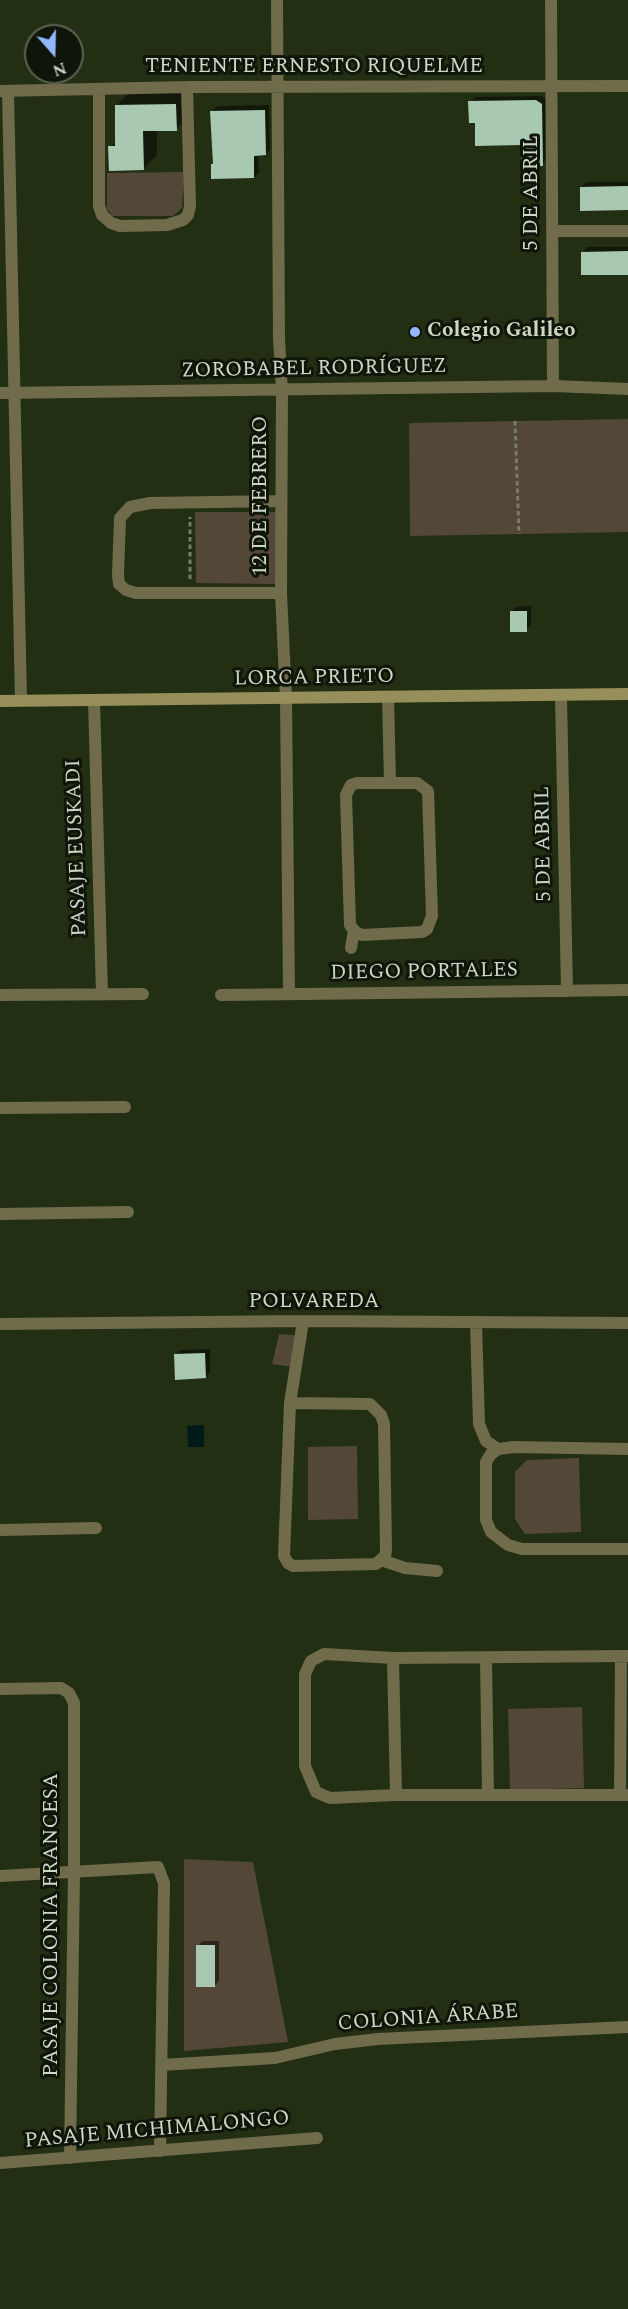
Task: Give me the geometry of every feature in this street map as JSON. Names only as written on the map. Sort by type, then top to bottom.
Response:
[{"type":"main road","name":"LORCA PRIETO","points":[[0,701],[628,694]]},
{"type":"street","name":"12 DE FEBRERO","points":[[277,0],[279,327],[282,391],[281,593],[286,699],[290,993]]},
{"type":"street","name":"5 DE ABRIL","points":[[551,0],[553,386]]},
{"type":"street","name":"TENIENTE ERNESTO RIQUELME","points":[[4,91],[187,87],[628,86]]},
{"type":"street","points":[[99,90],[99,207],[102,215],[111,224],[120,226],[167,225],[183,220],[188,215],[190,206],[187,87]]},
{"type":"street","points":[[4,91],[21,700]]},
{"type":"street","points":[[552,231],[628,231]]},
{"type":"street","name":"ZOROBABEL RODRÍGUEZ","points":[[0,393],[553,386],[628,388]]},
{"type":"street","points":[[281,501],[139,504],[130,507],[119,524],[118,575],[119,584],[126,590],[136,593],[281,593]]},
{"type":"street","name":"5 DE ABRIL","points":[[561,696],[567,991]]},
{"type":"street","points":[[388,697],[390,782]]},
{"type":"street","name":"PASAJE EUSKADI","points":[[94,700],[102,994]]},
{"type":"street","points":[[357,783],[417,783],[428,791],[431,920],[427,929],[417,934],[362,935],[354,930],[349,921],[347,790],[357,783]]},
{"type":"street","points":[[351,948],[354,930]]},
{"type":"street","name":"DIEGO PORTALES","points":[[221,995],[628,990]]},
{"type":"street","points":[[0,995],[142,994]]},
{"type":"street","points":[[0,1108],[125,1107]]},
{"type":"street","points":[[0,1214],[128,1212]]},
{"type":"street","points":[[290,1403],[370,1404],[381,1415],[384,1424],[386,1550],[381,1560],[370,1566],[293,1566],[286,1560],[283,1551],[290,1403],[303,1321]]},
{"type":"street","name":"POLVAREDA","points":[[0,1324],[303,1321],[628,1323]]},
{"type":"street","points":[[476,1323],[479,1424],[486,1441],[498,1449]]},
{"type":"street","points":[[628,1449],[514,1447],[498,1449],[486,1462],[486,1520],[491,1532],[508,1545],[522,1549],[628,1550]]},
{"type":"street","points":[[0,1530],[96,1528]]},
{"type":"street","points":[[381,1560],[405,1568],[437,1571]]},
{"type":"street","points":[[324,1654],[393,1658],[625,1656],[624,1795],[396,1795],[330,1798],[316,1792],[305,1766],[305,1674],[311,1661],[324,1654]]},
{"type":"street","points":[[393,1658],[396,1795]]},
{"type":"street","points":[[486,1658],[488,1795]]},
{"type":"street","name":"PASAJE COLONIA FRANCESA","points":[[0,1689],[61,1688],[69,1693],[74,1703],[70,2158]]},
{"type":"street","points":[[0,1876],[158,1867],[164,1883],[160,2151]]},
{"type":"street","name":"COLONIA ÁRABE","points":[[161,2066],[276,2058],[335,2044],[378,2039],[628,2027]]},
{"type":"street","name":"PASAJE MICHIMALONGO","points":[[0,2163],[317,2138]]},
{"type":"path","points":[[515,421],[519,534]]},
{"type":"path","points":[[190,503],[190,594]]},
{"type":"shaded area","points":[[184,172],[182,208],[173,216],[113,216],[107,210],[107,173]]},
{"type":"shaded area","points":[[628,419],[628,532],[410,536],[409,423]]},
{"type":"shaded area","points":[[195,512],[277,512],[276,584],[196,583]]},
{"type":"shaded area","points":[[279,1334],[307,1336],[301,1368],[272,1364]]},
{"type":"shaded area","points":[[357,1446],[358,1519],[308,1520],[308,1447]]},
{"type":"shaded area","points":[[579,1458],[581,1532],[525,1534],[515,1519],[515,1472],[527,1460]]},
{"type":"shaded area","points":[[582,1707],[584,1788],[510,1790],[508,1709]]},
{"type":"shaded area","points":[[184,1859],[253,1862],[288,2042],[184,2051]]},
{"type":"water","points":[[204,1425],[204,1447],[188,1447],[187,1426]]},
{"type":"building","points":[[536,100],[542,104],[543,166],[521,166],[521,145],[475,146],[475,123],[469,123],[468,101]]},
{"type":"building","points":[[176,104],[177,131],[143,131],[144,170],[109,171],[108,146],[115,146],[115,105]]},
{"type":"building","points":[[265,110],[266,155],[254,156],[254,178],[211,179],[211,164],[213,164],[210,111]]},
{"type":"building","points":[[628,186],[628,210],[580,211],[580,187]]},
{"type":"building","points":[[628,251],[628,275],[581,275],[581,252]]},
{"type":"building","points":[[510,611],[527,611],[527,632],[510,632]]},
{"type":"building","points":[[205,1353],[206,1378],[175,1380],[174,1354]]},
{"type":"building","points":[[196,1945],[215,1945],[215,1987],[196,1987]]},
{"type":"place","name":"Colegio Galileo","points":[[415,332]]}]
